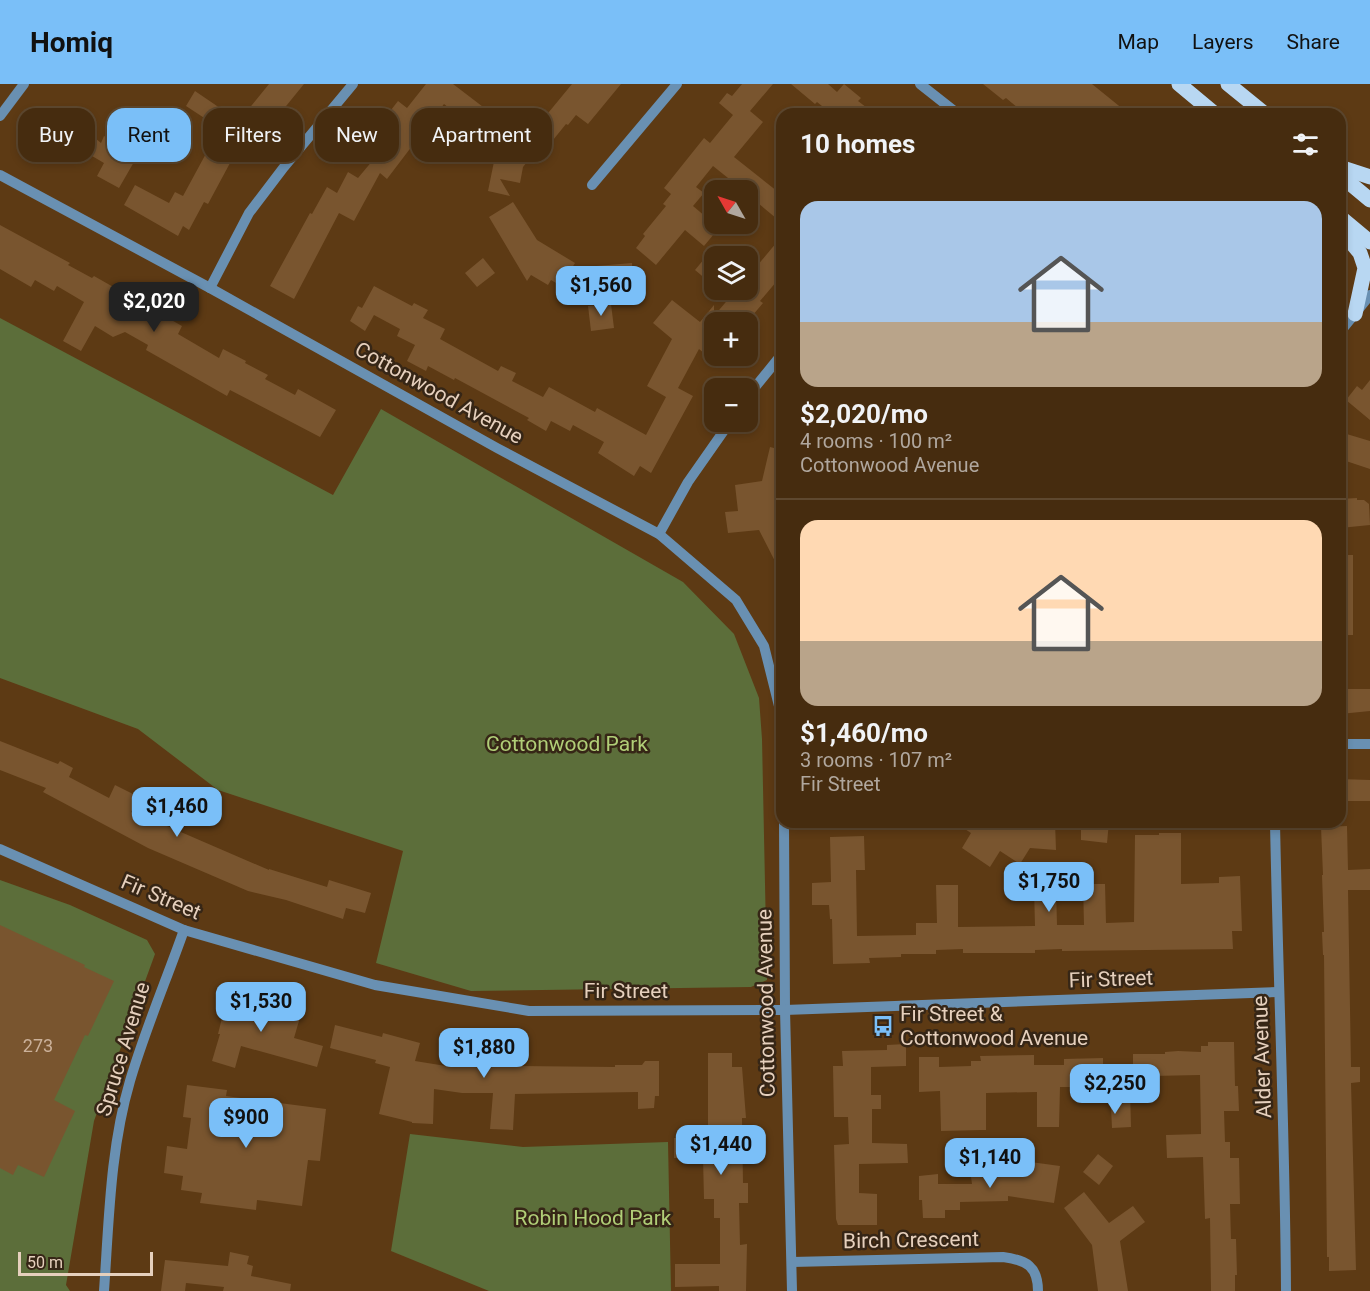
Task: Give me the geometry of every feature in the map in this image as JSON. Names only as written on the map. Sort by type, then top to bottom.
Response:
[{"type":"main road","points":[[1179,84],[1208,108]]},
{"type":"main road","points":[[1228,84],[1258,108]]},
{"type":"main road","points":[[1346,169],[1370,177]]},
{"type":"main road","points":[[1346,180],[1370,200]]},
{"type":"main road","points":[[1346,222],[1370,242]]},
{"type":"main road","points":[[1346,236],[1360,253],[1365,268],[1355,314]]},
{"type":"main road","points":[[1355,314],[1370,307]]},
{"type":"street","points":[[0,116],[24,84]]},
{"type":"street","points":[[210,288],[249,213],[353,84]]},
{"type":"street","points":[[592,185],[677,84]]},
{"type":"street","points":[[920,84],[950,108]]},
{"type":"street","name":"Cottonwood Avenue","points":[[0,176],[210,288],[497,448],[659,534],[736,600],[764,646],[776,694]]},
{"type":"street","points":[[1346,325],[1370,294]]},
{"type":"street","points":[[758,383],[776,361]]},
{"type":"street","points":[[659,534],[688,482],[723,432]]},
{"type":"street","points":[[1346,744],[1370,744]]},
{"type":"street","name":"Cottonwood Avenue","points":[[784,828],[785,1010],[792,1291]]},
{"type":"street","name":"Alder Avenue","points":[[1275,828],[1278,992],[1286,1179],[1286,1291]]},
{"type":"street","name":"Fir Street","points":[[0,849],[184,930],[375,985],[529,1011],[785,1010],[1278,992]]},
{"type":"street","name":"Spruce Avenue","points":[[104,1291],[112,1178],[121,1117],[129,1083],[157,998],[184,930]]},
{"type":"street","name":"Birch Crescent","points":[[792,1262],[1003,1257],[1019,1259],[1029,1264],[1035,1273],[1038,1291]]},
{"type":"green space","name":"Cottonwood Park","points":[[0,318],[333,495],[381,409],[683,582],[734,634],[759,698],[762,739],[767,980],[751,987],[471,991],[376,963],[403,851],[218,790],[138,729],[0,678]]},
{"type":"green space","points":[[0,880],[70,905],[147,940],[155,954],[94,1121],[66,1285],[70,1291],[0,1291]]},
{"type":"green space","name":"Robin Hood Park","points":[[410,1134],[523,1147],[668,1142],[671,1291],[489,1291],[391,1251]]},
{"type":"building","points":[[269,84],[304,84],[284,108],[250,108]]},
{"type":"building","points":[[426,84],[453,84],[485,108],[449,108],[444,104],[441,108],[411,108],[411,147],[387,179],[380,173],[354,221],[339,213],[294,299],[270,286],[327,187],[337,193],[348,172],[358,178],[371,162],[399,162],[399,108],[393,108],[398,101],[407,108]]},
{"type":"building","points":[[572,84],[621,84],[588,124],[576,115],[568,125],[566,124],[552,141],[552,108]]},
{"type":"building","points":[[742,84],[773,84],[750,111],[763,122],[734,157],[776,190],[776,218],[758,203],[758,180],[730,180],[713,166],[696,187],[704,193],[693,206],[704,215],[704,234],[714,234],[704,246],[685,230],[656,265],[636,248],[645,236],[643,234],[666,206],[663,204],[671,194],[664,188],[704,138],[710,143],[733,115],[719,103],[727,93],[732,96]]},
{"type":"building","points":[[791,84],[828,84],[837,92],[844,84],[861,98],[858,101],[867,108],[824,108],[817,102],[815,104]]},
{"type":"building","points":[[983,84],[1092,84],[1122,108],[1018,108],[1006,98],[1003,100]]},
{"type":"building","points":[[195,91],[220,108],[203,108],[203,117],[186,106]]},
{"type":"building","points":[[104,136],[107,138],[107,162],[134,162],[119,188],[97,176],[104,163],[95,158],[95,138],[101,143]]},
{"type":"building","points":[[203,159],[203,162],[231,162],[208,204],[204,202],[189,230],[183,226],[178,236],[124,205],[135,185],[169,203],[175,192],[183,196]]},
{"type":"building","points":[[494,162],[527,162],[523,167],[520,183],[500,179],[510,196],[488,191]]},
{"type":"building","points":[[513,202],[537,240],[575,263],[561,286],[551,280],[548,285],[531,275],[527,281],[489,217]]},
{"type":"building","points":[[0,225],[70,263],[68,265],[92,278],[94,276],[182,326],[178,334],[219,358],[223,349],[268,375],[265,379],[295,395],[298,389],[336,410],[320,437],[230,390],[227,396],[146,350],[148,345],[125,332],[113,337],[95,326],[81,351],[63,341],[84,302],[57,286],[54,291],[35,280],[31,287],[0,269]]},
{"type":"building","points":[[776,243],[776,282],[760,301],[763,303],[755,312],[717,312],[728,300],[758,300],[758,265]]},
{"type":"building","points":[[483,258],[495,273],[477,287],[465,273]]},
{"type":"building","points":[[704,259],[704,278],[695,270]]},
{"type":"building","points":[[632,263],[634,287],[624,288],[625,298],[600,301],[596,266]]},
{"type":"building","points":[[374,286],[412,306],[414,303],[428,310],[423,318],[445,329],[440,339],[498,371],[501,366],[516,373],[512,381],[543,397],[549,387],[595,412],[597,408],[646,435],[666,397],[647,386],[672,339],[653,323],[672,300],[700,322],[704,317],[704,353],[699,349],[678,388],[693,396],[651,473],[640,466],[634,476],[598,453],[604,442],[573,425],[570,431],[551,421],[546,431],[527,420],[529,418],[455,378],[454,380],[428,366],[426,371],[407,361],[415,345],[397,336],[400,329],[374,315],[365,331],[350,321],[358,306],[362,308]]},
{"type":"building","points":[[611,304],[614,328],[591,331],[588,306]]},
{"type":"building","points":[[1370,380],[1370,420],[1346,400],[1357,386],[1362,390]]},
{"type":"building","points":[[1346,434],[1370,441],[1370,469],[1346,461]]},
{"type":"building","points":[[770,447],[776,448],[776,563],[759,530],[728,533],[725,512],[738,511],[735,485],[762,481]]},
{"type":"building","points":[[1357,498],[1369,504],[1370,525],[1346,527],[1346,499]]},
{"type":"building","points":[[1346,555],[1353,555],[1353,635],[1346,635]]},
{"type":"building","points":[[1346,689],[1370,689],[1370,711],[1346,713]]},
{"type":"building","points":[[0,741],[58,764],[60,761],[73,768],[69,777],[109,798],[115,785],[139,797],[131,812],[158,826],[160,823],[269,870],[327,887],[329,880],[371,893],[365,913],[346,908],[343,919],[286,900],[248,891],[148,848],[43,792],[46,788],[0,770]]},
{"type":"building","points":[[1346,779],[1370,780],[1370,801],[1346,801]]},
{"type":"building","points":[[1346,826],[1348,870],[1370,869],[1370,890],[1348,890],[1351,1067],[1360,1067],[1360,1082],[1351,1083],[1356,1270],[1329,1271],[1321,828],[1346,828]]},
{"type":"building","points":[[963,828],[1055,828],[1056,850],[1030,848],[1020,864],[1000,851],[990,867],[962,848],[971,833]]},
{"type":"building","points":[[1081,828],[1108,828],[1107,843],[1081,840]]},
{"type":"building","points":[[1159,833],[1181,833],[1181,884],[1219,883],[1219,877],[1240,876],[1242,931],[1232,931],[1233,949],[1062,951],[1062,949],[1035,950],[1035,953],[963,953],[963,949],[936,950],[936,954],[901,954],[901,957],[869,958],[870,963],[833,964],[832,919],[830,919],[829,905],[812,905],[812,883],[831,882],[830,837],[864,836],[865,870],[856,870],[857,936],[916,935],[916,923],[937,923],[936,885],[958,885],[958,927],[1035,926],[1034,888],[1056,887],[1057,925],[1084,925],[1083,884],[1105,884],[1106,923],[1134,922],[1135,835],[1159,835]]},
{"type":"building","points":[[0,925],[114,981],[54,1100],[75,1111],[44,1177],[18,1165],[13,1175],[0,1168]]},
{"type":"building","points":[[228,994],[301,1014],[294,1038],[323,1046],[317,1067],[241,1046],[235,1068],[212,1061],[220,1034],[218,1034],[223,1014],[221,1014]]},
{"type":"building","points":[[335,1025],[382,1037],[383,1033],[420,1043],[415,1061],[446,1066],[447,1056],[467,1059],[467,1063],[519,1066],[615,1067],[615,1065],[642,1065],[645,1061],[659,1061],[659,1096],[655,1096],[654,1108],[638,1109],[638,1092],[515,1094],[513,1130],[490,1129],[493,1093],[462,1093],[434,1089],[433,1124],[412,1123],[379,1114],[390,1067],[375,1063],[376,1060],[330,1048]]},
{"type":"building","points":[[1208,1042],[1234,1042],[1235,1086],[1238,1086],[1239,1111],[1224,1111],[1225,1142],[1230,1142],[1230,1158],[1239,1158],[1240,1204],[1230,1204],[1231,1239],[1236,1239],[1235,1291],[1211,1291],[1210,1218],[1205,1219],[1203,1157],[1167,1158],[1166,1135],[1201,1134],[1200,1075],[1153,1076],[1153,1088],[1130,1089],[1131,1127],[1112,1128],[1110,1087],[1060,1087],[1059,1127],[1037,1127],[1037,1092],[986,1093],[986,1130],[941,1131],[940,1091],[919,1092],[919,1057],[939,1057],[939,1067],[971,1066],[971,1061],[981,1061],[980,1056],[1034,1055],[1034,1065],[1064,1065],[1064,1059],[1103,1058],[1103,1064],[1133,1064],[1133,1054],[1201,1052],[1201,1046],[1208,1046]]},
{"type":"building","points":[[906,1044],[906,1066],[871,1067],[871,1095],[881,1095],[881,1109],[872,1109],[872,1143],[907,1144],[908,1163],[859,1164],[859,1193],[877,1194],[877,1225],[838,1225],[834,1145],[849,1144],[848,1117],[834,1117],[833,1066],[843,1066],[842,1051],[887,1050],[887,1045]]},
{"type":"building","points":[[708,1053],[732,1053],[732,1067],[742,1067],[746,1118],[742,1118],[743,1183],[748,1183],[748,1203],[739,1203],[740,1245],[747,1244],[746,1291],[719,1291],[719,1286],[675,1287],[675,1264],[720,1264],[720,1218],[714,1218],[714,1199],[704,1199],[703,1158],[674,1158],[674,1138],[708,1138]]},
{"type":"building","points":[[187,1085],[227,1090],[226,1096],[326,1109],[320,1161],[308,1160],[302,1206],[257,1200],[256,1210],[200,1203],[202,1193],[181,1190],[183,1176],[164,1173],[167,1146],[187,1149],[191,1118],[183,1117]]},
{"type":"building","points":[[1098,1154],[1113,1166],[1099,1185],[1083,1172]]},
{"type":"building","points":[[1016,1160],[1060,1166],[1054,1203],[1008,1196],[1008,1201],[960,1202],[960,1210],[945,1210],[945,1218],[923,1218],[922,1200],[919,1200],[919,1176],[938,1174],[938,1184],[972,1184],[971,1177],[1013,1177]]},
{"type":"building","points":[[1084,1192],[1109,1223],[1133,1206],[1145,1222],[1120,1241],[1128,1291],[1098,1291],[1092,1245],[1064,1208]]},
{"type":"building","points":[[230,1252],[249,1256],[247,1264],[253,1266],[251,1276],[291,1284],[290,1291],[223,1291],[224,1287],[186,1283],[185,1291],[161,1291],[165,1260],[228,1266]]},
{"type":"place","name":"Fir Street & Cottonwood Avenue","points":[[883,1026]]}]
